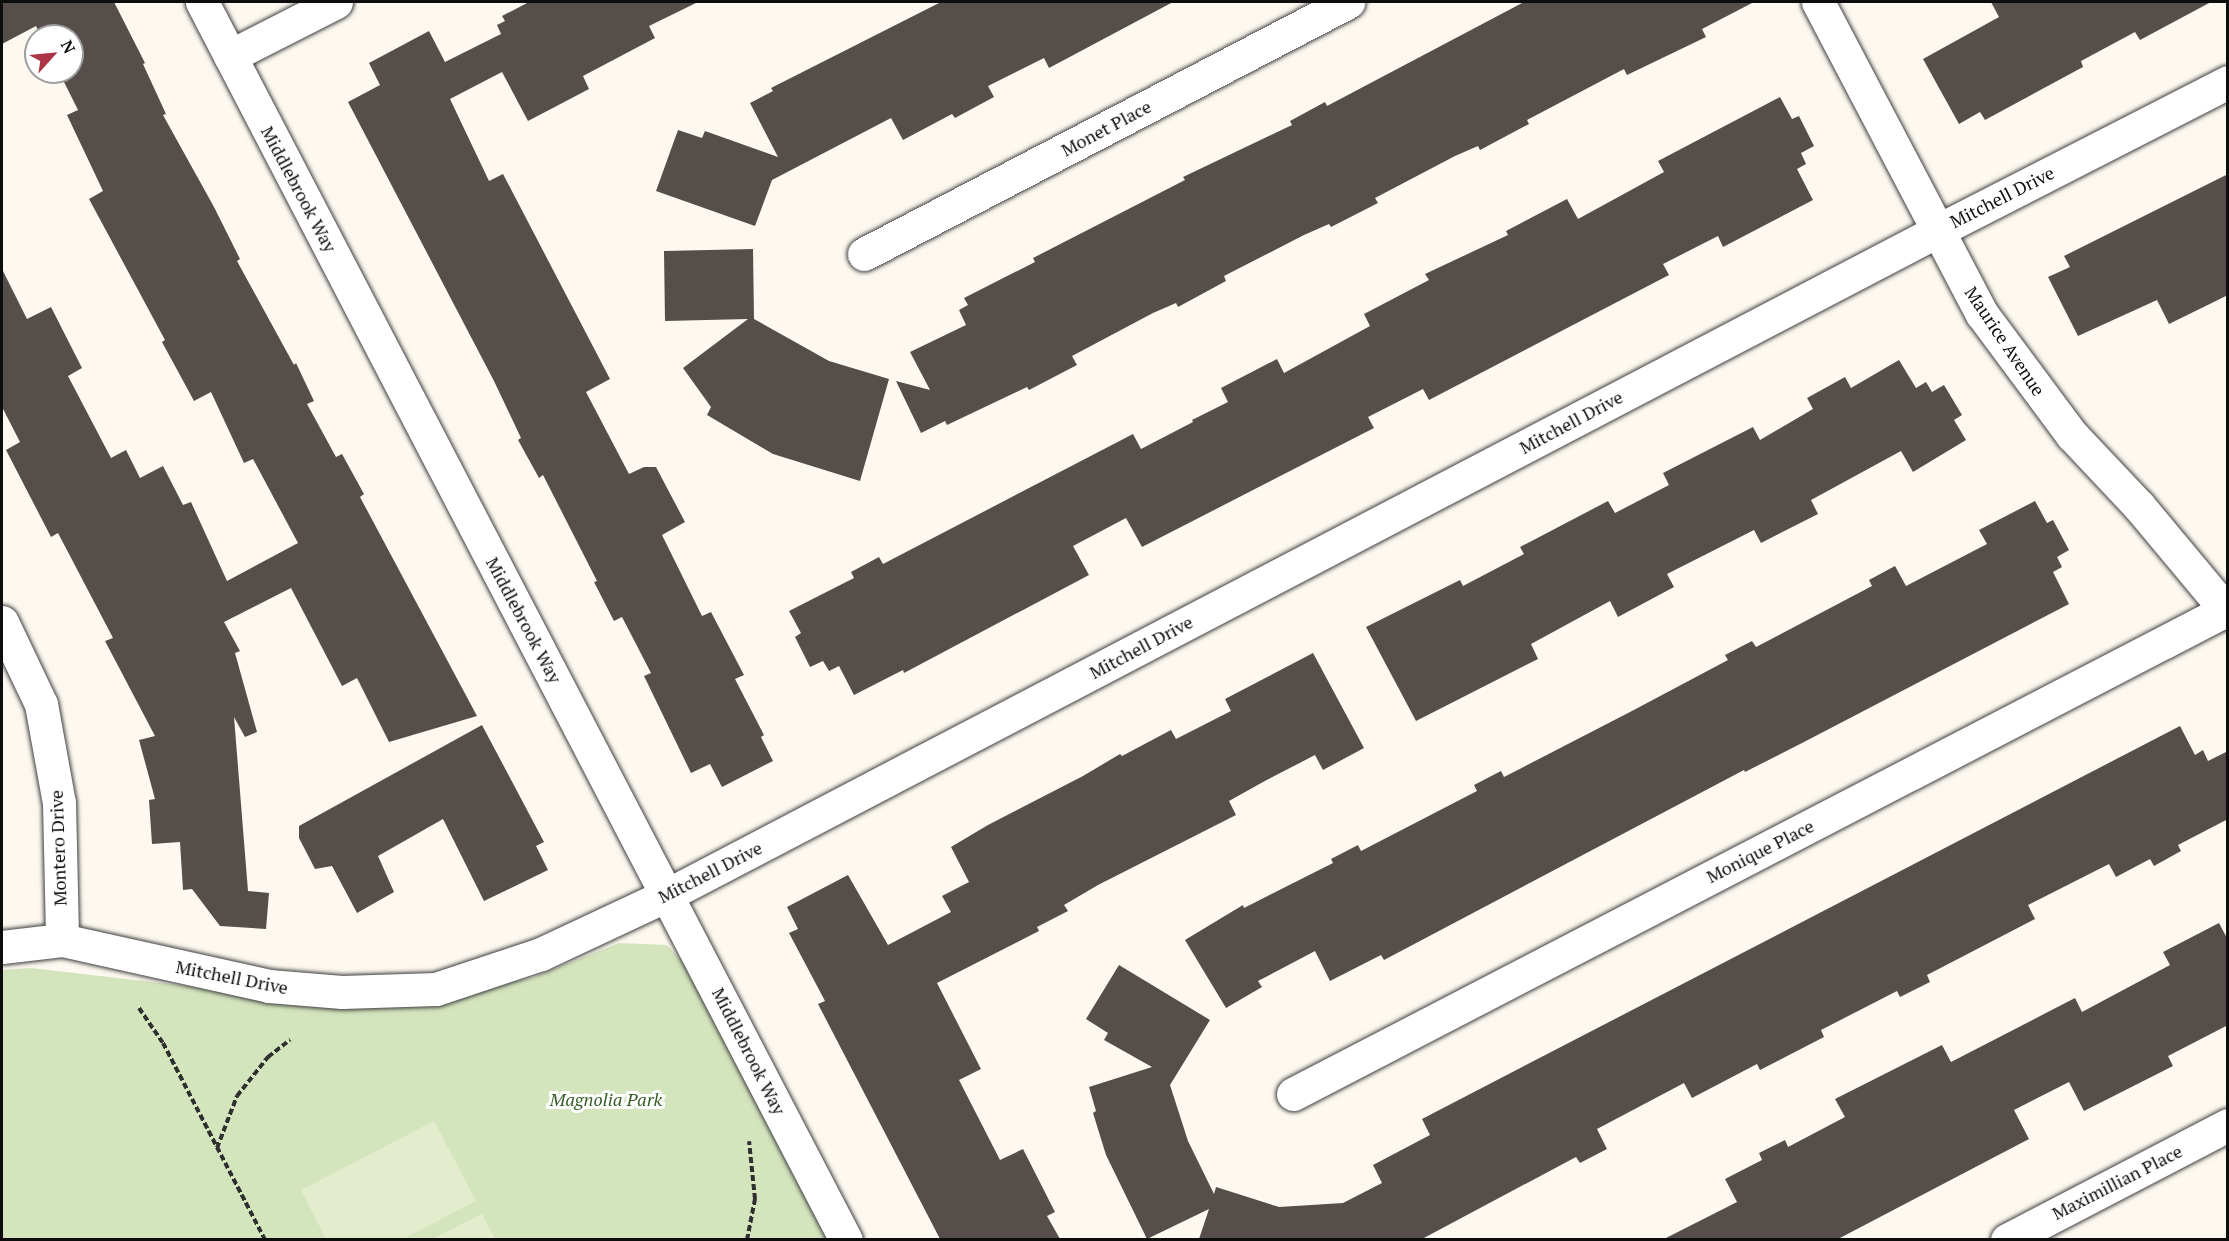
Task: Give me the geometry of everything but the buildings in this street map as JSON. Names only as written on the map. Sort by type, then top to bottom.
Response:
[{"type":"street","name":"Middlebrook Way","points":[[202,2],[846,1239]]},
{"type":"street","points":[[230,56],[336,2]]},
{"type":"street","name":"Monet Place","points":[[864,254],[1348,2]]},
{"type":"street","name":"Maurice Avenue","points":[[1818,2],[1982,314],[2072,435],[2139,506],[2227,611]]},
{"type":"street","name":"Mitchell Drive","points":[[2,946],[62,940],[269,986],[342,992],[436,988],[541,954],[668,895],[1937,231],[2228,82]]},
{"type":"street","name":"Monique Place","points":[[1293,1094],[2227,611]]},
{"type":"street","name":"Montero Drive","points":[[2,622],[40,704],[59,803],[62,940]]},
{"type":"street","name":"Maximillian Place","points":[[2007,1239],[2228,1125]]},
{"type":"path","points":[[139,1008],[163,1043],[265,1239]]},
{"type":"path","points":[[217,1148],[237,1095],[268,1057],[290,1040]]},
{"type":"path","points":[[747,1239],[755,1199],[749,1141]]},
{"type":"green space","name":"Magnolia Park","points":[[619,943],[667,945],[706,987],[836,1240],[2,1240],[2,970],[31,968],[376,1008],[532,978]]},
{"type":"green space","points":[[434,1121],[476,1201],[403,1239],[326,1239],[301,1190]]},
{"type":"green space","points":[[481,1214],[495,1239],[433,1239]]}]
